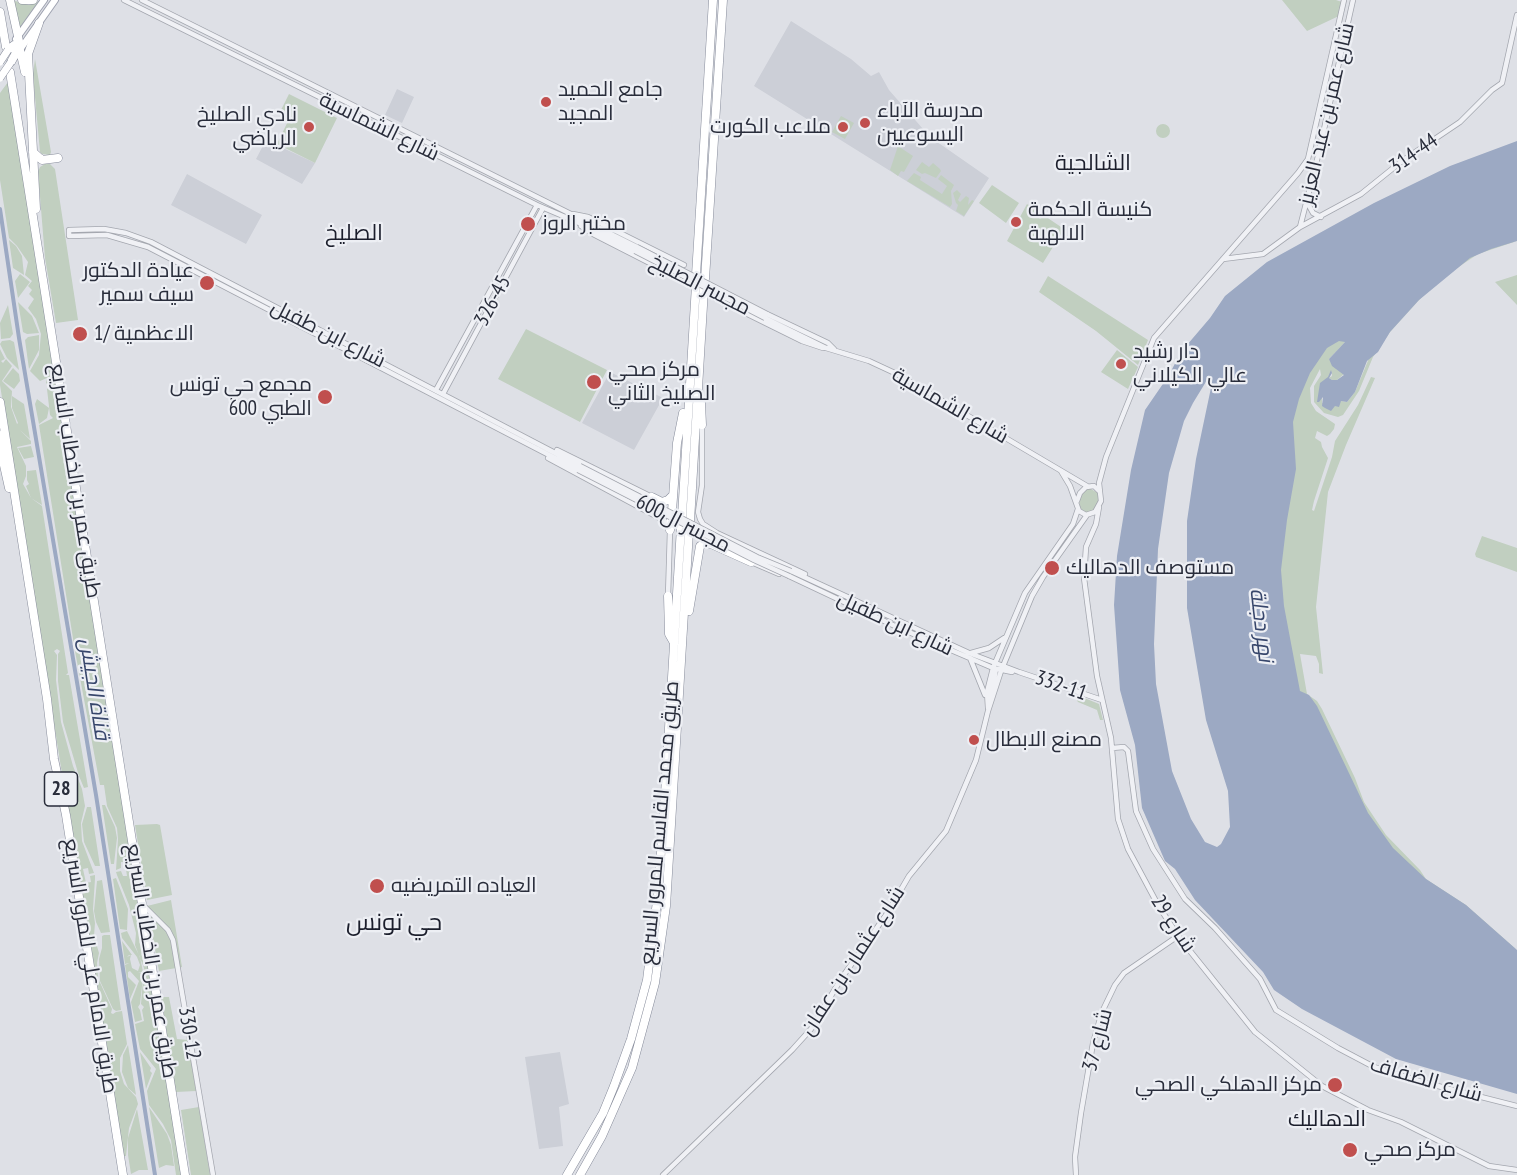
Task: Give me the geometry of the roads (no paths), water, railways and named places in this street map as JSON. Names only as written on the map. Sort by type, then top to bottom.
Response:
[{"type":"highway","points":[[10,0],[15,46],[30,106]]},
{"type":"highway","points":[[22,0],[33,0]]},
{"type":"highway","points":[[696,275],[713,0]]},
{"type":"highway","points":[[705,279],[723,0]]},
{"type":"highway","points":[[0,12],[15,46],[11,62],[0,78]]},
{"type":"highway","points":[[37,246],[28,54],[39,23]]},
{"type":"highway","points":[[0,62],[15,46]]},
{"type":"highway","name":"طريق عمر بن الخطاب السريع","points":[[10,72],[185,1175]]},
{"type":"highway","points":[[33,152],[42,160]]},
{"type":"highway","points":[[34,171],[42,160],[58,158]]},
{"type":"highway","points":[[682,516],[688,382],[696,285]]},
{"type":"highway","points":[[690,521],[704,289]]},
{"type":"highway","points":[[699,370],[702,425]]},
{"type":"highway","points":[[670,530],[677,444],[688,382]]},
{"type":"highway","name":"طريق الامام علي للمرور السريع","points":[[0,402],[4,431],[0,447],[9,486],[14,492],[47,699],[54,759],[66,815],[123,1175]]},
{"type":"highway","points":[[652,497],[662,502],[673,495]]},
{"type":"highway","name":"طريق محمد القاسم للمرور السريع","points":[[566,1175],[603,1113],[631,1039],[647,980],[663,828],[681,526]]},
{"type":"highway","name":"طريق محمد القاسم للمرور السريع","points":[[580,1175],[602,1136],[632,1068],[655,983],[666,906],[689,531]]},
{"type":"highway","points":[[682,672],[700,546],[706,543],[711,544],[751,562]]},
{"type":"highway","points":[[668,596],[669,634],[674,642]]},
{"type":"main road","points":[[15,46],[44,0]]},
{"type":"main road","points":[[15,46],[39,23],[55,0]]},
{"type":"street","name":"شارع الشماسية","points":[[124,0],[543,208],[636,249]]},
{"type":"street","name":"شارع الشماسية","points":[[142,0],[572,214],[636,249]]},
{"type":"street","name":"شارع عمر بن عبد العزيز","points":[[1298,173],[1310,154],[1344,0]]},
{"type":"street","name":"شارع عمر بن عبد العزيز","points":[[1300,227],[1353,0]]},
{"type":"street","name":"314-44","points":[[1321,217],[1361,194],[1402,160],[1454,127],[1502,83],[1517,15]]},
{"type":"street","points":[[235,55],[238,47]]},
{"type":"street","points":[[416,145],[420,138]]},
{"type":"street","points":[[1306,162],[1311,166],[1316,165]]},
{"type":"street","points":[[1088,515],[1099,507],[1101,474],[1115,433],[1154,338],[1298,173],[1307,170],[1314,174]]},
{"type":"street","points":[[1307,202],[1313,213],[1321,217]]},
{"type":"street","name":"326-45","points":[[438,388],[537,205]]},
{"type":"street","name":"326-45","points":[[444,391],[543,208]]},
{"type":"street","points":[[572,214],[588,217],[684,266]]},
{"type":"street","points":[[1220,260],[1263,254],[1300,227],[1321,217]]},
{"type":"street","points":[[577,222],[593,234],[683,280]]},
{"type":"street","name":"شارع ابن طفيل","points":[[69,233],[99,228],[126,233],[151,242],[190,266],[579,468]]},
{"type":"street","points":[[1231,248],[1232,253],[1237,256]]},
{"type":"street","name":"مجسر الصليخ","points":[[636,249],[766,316]]},
{"type":"street","points":[[711,296],[802,341],[820,348],[832,349]]},
{"type":"street","name":"شارع الشماسية","points":[[766,316],[832,349],[869,361],[897,374],[1089,486]]},
{"type":"street","name":"شارع ابن طفيل","points":[[305,325],[444,391],[530,442]]},
{"type":"street","points":[[702,425],[702,485],[698,512],[703,524],[717,533],[807,575],[821,587]]},
{"type":"street","points":[[530,442],[566,454],[652,497]]},
{"type":"street","points":[[530,442],[548,458],[662,518],[670,530],[668,596]]},
{"type":"street","name":"مجسر ال600","points":[[579,468],[790,574]]},
{"type":"street","points":[[1061,471],[1070,486],[1077,507],[1096,524]]},
{"type":"street","points":[[1077,507],[1079,494],[1101,474]]},
{"type":"street","points":[[1089,486],[1096,487],[1099,491]]},
{"type":"street","name":"شارع عثمان بن عفان","points":[[663,1175],[811,1029],[909,876],[946,831],[976,760],[1006,637],[1029,586],[1073,524],[1077,507]]},
{"type":"street","name":"شارع 29","points":[[1099,507],[1096,524],[1086,547],[1084,578],[1091,634],[1112,748],[1118,819],[1125,842],[1178,936],[1255,1032],[1322,1086],[1489,1166],[1517,1170]]},
{"type":"street","name":"شارع عثمان بن عفان","points":[[988,711],[986,697],[1036,589],[1088,515]]},
{"type":"street","points":[[751,562],[821,587]]},
{"type":"street","name":"شارع ابن طفيل","points":[[790,574],[998,668]]},
{"type":"street","points":[[986,697],[970,656],[1006,637]]},
{"type":"street","name":"332-11","points":[[998,668],[1019,672],[1102,700]]},
{"type":"street","name":"شارع الضفاف","points":[[1112,748],[1124,747],[1128,751],[1136,811],[1153,849],[1187,901],[1260,978],[1274,1008],[1338,1048],[1374,1067],[1422,1082],[1517,1106]]},
{"type":"street","name":"330-12","points":[[142,903],[173,938],[213,1175]]},
{"type":"street","name":"شارع 37","points":[[1076,1175],[1075,1157],[1081,1113],[1102,1012],[1115,985],[1124,973],[1178,936]]},
{"type":"water","name":"نهر دجلة","points":[[1517,141],[1517,241],[1470,258],[1419,300],[1390,332],[1378,352],[1367,361],[1355,392],[1347,402],[1341,401],[1339,407],[1335,406],[1331,411],[1322,406],[1323,397],[1317,402],[1320,383],[1328,377],[1331,370],[1329,378],[1332,380],[1337,380],[1344,375],[1332,366],[1329,359],[1345,342],[1339,341],[1327,348],[1310,373],[1299,399],[1293,422],[1296,469],[1281,570],[1284,606],[1300,691],[1309,695],[1317,706],[1368,813],[1393,848],[1426,879],[1466,905],[1517,950],[1517,1094],[1396,1059],[1302,1009],[1274,990],[1263,972],[1195,900],[1175,869],[1165,861],[1142,808],[1135,745],[1120,690],[1114,605],[1117,556],[1131,470],[1145,410],[1169,375],[1181,352],[1225,296],[1267,262],[1374,203],[1450,166]],"holes":[[[1207,380],[1212,383],[1196,459],[1187,521],[1187,608],[1206,720],[1228,791],[1230,827],[1217,847],[1205,842],[1191,819],[1172,771],[1156,684],[1154,644],[1158,549],[1169,473],[1184,421]]]},
{"type":"waterway","name":"قناة الجيش","points":[[0,209],[19,338],[96,795],[155,1175]]},
{"type":"place","name":"جامع الحميد المجيد","points":[[546,102]]},
{"type":"place","name":"مدرسة الآباء اليسوعيين","points":[[865,123]]},
{"type":"place","name":"نادي الصليخ الرياضي","points":[[309,127]]},
{"type":"place","name":"ملاعب الكورت","points":[[843,127]]},
{"type":"place","name":"كنيسة الحكمة الالهية","points":[[1016,222]]},
{"type":"place","name":"مختبر الروز","points":[[528,224]]},
{"type":"place","name":"عيادة الدكتور سيف سمير","points":[[207,283]]},
{"type":"place","name":"الاعظمية /1","points":[[80,334]]},
{"type":"place","name":"دار رشيد عالي الكيلاني","points":[[1121,364]]},
{"type":"place","name":"مركز صحي الصليخ الثاني","points":[[594,382]]},
{"type":"place","name":"مجمع حي تونس الطبي 600","points":[[325,397]]},
{"type":"place","name":"مستوصف الدهاليك","points":[[1052,568]]},
{"type":"place","name":"مصنع الابطال","points":[[974,740]]},
{"type":"place","name":"العياده التمريضيه","points":[[377,886]]},
{"type":"place","name":"مركز الدهلكي الصحي","points":[[1335,1085]]},
{"type":"place","name":"مركز صحي","points":[[1350,1150]]},
{"type":"district","name":"الشالجية","points":[[1093,164]]},
{"type":"district","name":"الصليخ","points":[[354,234]]},
{"type":"district","name":"حي تونس","points":[[394,923]]},
{"type":"district","name":"الدهاليك","points":[[1327,1120]]}]
